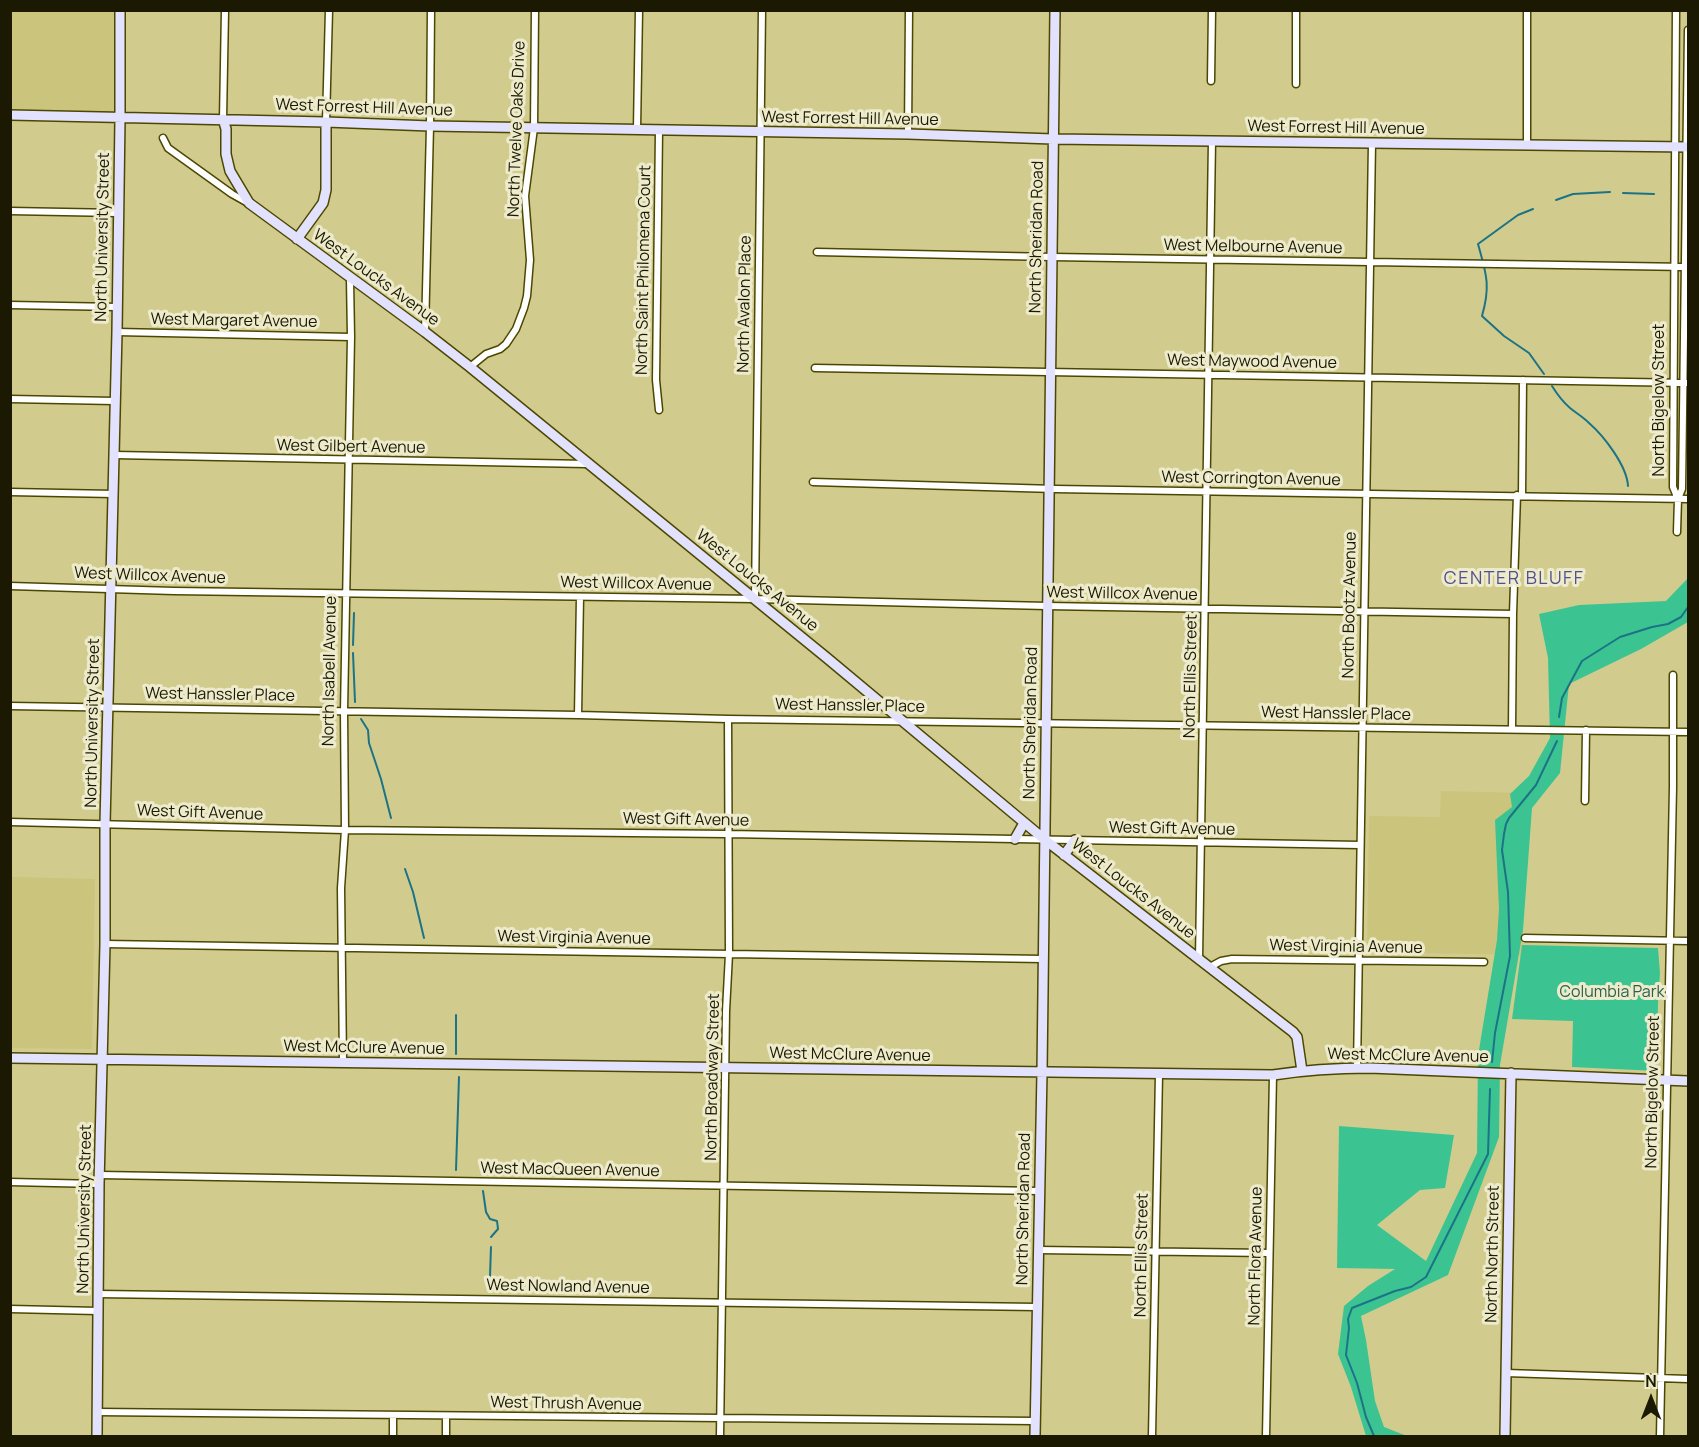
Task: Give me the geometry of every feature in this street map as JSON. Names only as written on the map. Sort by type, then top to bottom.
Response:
[{"type":"main road","name":"North University Street","points":[[97,1437],[105,824],[117,332],[120,10]]},
{"type":"main road","name":"North Sheridan Road","points":[[1035,1437],[1042,1072],[1055,10]]},
{"type":"main road","name":"West Forrest Hill Avenue","points":[[10,115],[1053,139],[1687,147]]},
{"type":"main road","points":[[223,119],[230,171],[249,203]]},
{"type":"main road","points":[[297,239],[323,203],[326,190],[326,122]]},
{"type":"main road","name":"West Loucks Avenue","points":[[249,203],[425,332],[755,599],[1024,823],[1297,1037],[1302,1071]]},
{"type":"main road","points":[[1015,839],[1024,823]]},
{"type":"main road","points":[[1064,855],[1075,840]]},
{"type":"main road","name":"West McClure Avenue","points":[[10,1058],[1274,1075],[1357,1068],[1689,1081]]},
{"type":"main road","name":"North North Street","points":[[1505,1437],[1511,1073]]},
{"type":"street","points":[[223,119],[225,10]]},
{"type":"street","points":[[326,122],[329,10]]},
{"type":"street","points":[[425,332],[431,10]]},
{"type":"street","name":"North Twelve Oaks Drive","points":[[470,368],[486,354],[507,344],[524,308],[530,260],[525,209],[534,128],[535,10]]},
{"type":"street","points":[[637,129],[639,10]]},
{"type":"street","name":"North Avalon Place","points":[[755,599],[762,10]]},
{"type":"street","points":[[908,134],[909,10]]},
{"type":"street","points":[[1211,81],[1212,10]]},
{"type":"street","points":[[1296,10],[1296,84]]},
{"type":"street","points":[[1527,10],[1527,146]]},
{"type":"street","name":"North Bigelow Street","points":[[1676,10],[1672,487],[1677,499]]},
{"type":"street","name":"North Bigelow Street","points":[[1677,499],[1682,489],[1686,383],[1689,30]]},
{"type":"street","name":"North Saint Philomena Court","points":[[659,130],[656,380],[659,410]]},
{"type":"street","name":"West Loucks Avenue","points":[[163,138],[168,148],[232,194],[249,203]]},
{"type":"street","name":"North Ellis Street","points":[[1199,959],[1212,141]]},
{"type":"street","name":"North Bootz Avenue","points":[[1357,1068],[1372,143]]},
{"type":"street","points":[[10,210],[118,213]]},
{"type":"street","name":"West Melbourne Avenue","points":[[817,252],[1687,267]]},
{"type":"street","name":"North Isabell Avenue","points":[[344,1063],[342,888],[345,830],[344,711],[351,337],[350,279]]},
{"type":"street","points":[[10,305],[117,307]]},
{"type":"street","name":"West Margaret Avenue","points":[[117,332],[351,337]]},
{"type":"street","name":"West Maywood Avenue","points":[[815,368],[1686,383]]},
{"type":"street","points":[[1512,729],[1513,614],[1520,495],[1523,380]]},
{"type":"street","points":[[10,399],[115,402]]},
{"type":"street","name":"West Gilbert Avenue","points":[[114,456],[588,464]]},
{"type":"street","name":"West Corrington Avenue","points":[[813,482],[1049,489],[1689,499]]},
{"type":"street","points":[[10,492],[114,494]]},
{"type":"street","points":[[1677,499],[1677,532]]},
{"type":"street","name":"West Willcox Avenue","points":[[10,586],[1513,614]]},
{"type":"street","points":[[578,714],[580,597]]},
{"type":"street","name":"North Bigelow Street","points":[[1660,1437],[1673,675]]},
{"type":"street","name":"West Hanssler Place","points":[[10,706],[578,714],[728,719],[1689,732]]},
{"type":"street","name":"North Broadway Street","points":[[720,1437],[729,954],[728,719]]},
{"type":"street","points":[[1586,730],[1586,801]]},
{"type":"street","name":"West Gift Avenue","points":[[10,822],[345,830],[1360,845]]},
{"type":"street","points":[[1525,938],[1689,941]]},
{"type":"street","name":"West Virginia Avenue","points":[[105,944],[1043,959]]},
{"type":"street","name":"West Virginia Avenue","points":[[1210,968],[1221,961],[1232,959],[1484,962]]},
{"type":"street","name":"North Ellis Street","points":[[1152,1437],[1159,1074]]},
{"type":"street","name":"North Flora Avenue","points":[[1266,1437],[1274,1075]]},
{"type":"street","name":"West MacQueen Avenue","points":[[10,1182],[100,1180],[1039,1191]]},
{"type":"street","points":[[1038,1250],[1269,1253]]},
{"type":"street","name":"West Nowland Avenue","points":[[98,1294],[1037,1307]]},
{"type":"street","points":[[10,1309],[98,1311]]},
{"type":"street","points":[[1506,1373],[1689,1379]]},
{"type":"street","name":"West Thrush Avenue","points":[[97,1412],[1035,1421]]},
{"type":"street","points":[[393,1415],[393,1437]]},
{"type":"street","points":[[446,1416],[446,1437]]},
{"type":"shaded area","points":[[11,11],[116,11],[116,116],[11,114]]},
{"type":"shaded area","points":[[1441,791],[1525,793],[1522,955],[1367,952],[1369,816],[1440,817]]},
{"type":"shaded area","points":[[11,877],[95,879],[92,1049],[11,1048]]},
{"type":"green space","points":[[1688,578],[1688,622],[1641,649],[1569,684],[1560,773],[1532,808],[1523,930],[1500,1065],[1499,1137],[1448,1275],[1361,1316],[1375,1401],[1384,1427],[1407,1436],[1366,1436],[1338,1354],[1344,1306],[1368,1286],[1395,1269],[1337,1268],[1339,1126],[1454,1135],[1445,1188],[1420,1190],[1377,1225],[1426,1261],[1477,1153],[1478,1056],[1497,940],[1499,909],[1495,820],[1512,807],[1510,794],[1529,776],[1550,738],[1548,658],[1539,614],[1579,605],[1666,601]]},
{"type":"green space","name":"Columbia Park","points":[[1522,945],[1658,948],[1660,973],[1657,1071],[1572,1067],[1573,1021],[1512,1019]]},
{"type":"waterway","points":[[1556,200],[1573,194],[1610,192]]},
{"type":"waterway","points":[[1623,193],[1654,194]]},
{"type":"waterway","points":[[1533,209],[1518,215],[1478,244],[1487,287],[1482,316],[1504,336],[1529,353],[1544,374]]},
{"type":"waterway","points":[[1552,386],[1565,403],[1587,421],[1608,443],[1624,470],[1628,486]]},
{"type":"waterway","points":[[1559,717],[1562,698],[1582,661],[1620,637],[1668,624],[1681,617],[1688,607]]},
{"type":"waterway","points":[[353,645],[354,613]]},
{"type":"waterway","points":[[353,653],[355,702]]},
{"type":"waterway","points":[[361,719],[368,730],[369,743],[391,818]]},
{"type":"waterway","points":[[1492,1062],[1495,1033],[1510,956],[1508,892],[1502,850],[1506,824],[1536,785],[1557,741]]},
{"type":"waterway","points":[[405,869],[424,938]]},
{"type":"waterway","points":[[456,1015],[456,1054]]},
{"type":"waterway","points":[[456,1170],[459,1077]]},
{"type":"waterway","points":[[1374,1436],[1346,1355],[1348,1319],[1352,1308],[1411,1287],[1426,1277],[1488,1154],[1490,1089]]},
{"type":"waterway","points":[[483,1191],[486,1212],[490,1219],[497,1221],[498,1229],[491,1237]]},
{"type":"waterway","points":[[490,1276],[491,1247]]},
{"type":"district","name":"CENTER BLUFF","points":[[1514,579]]}]
